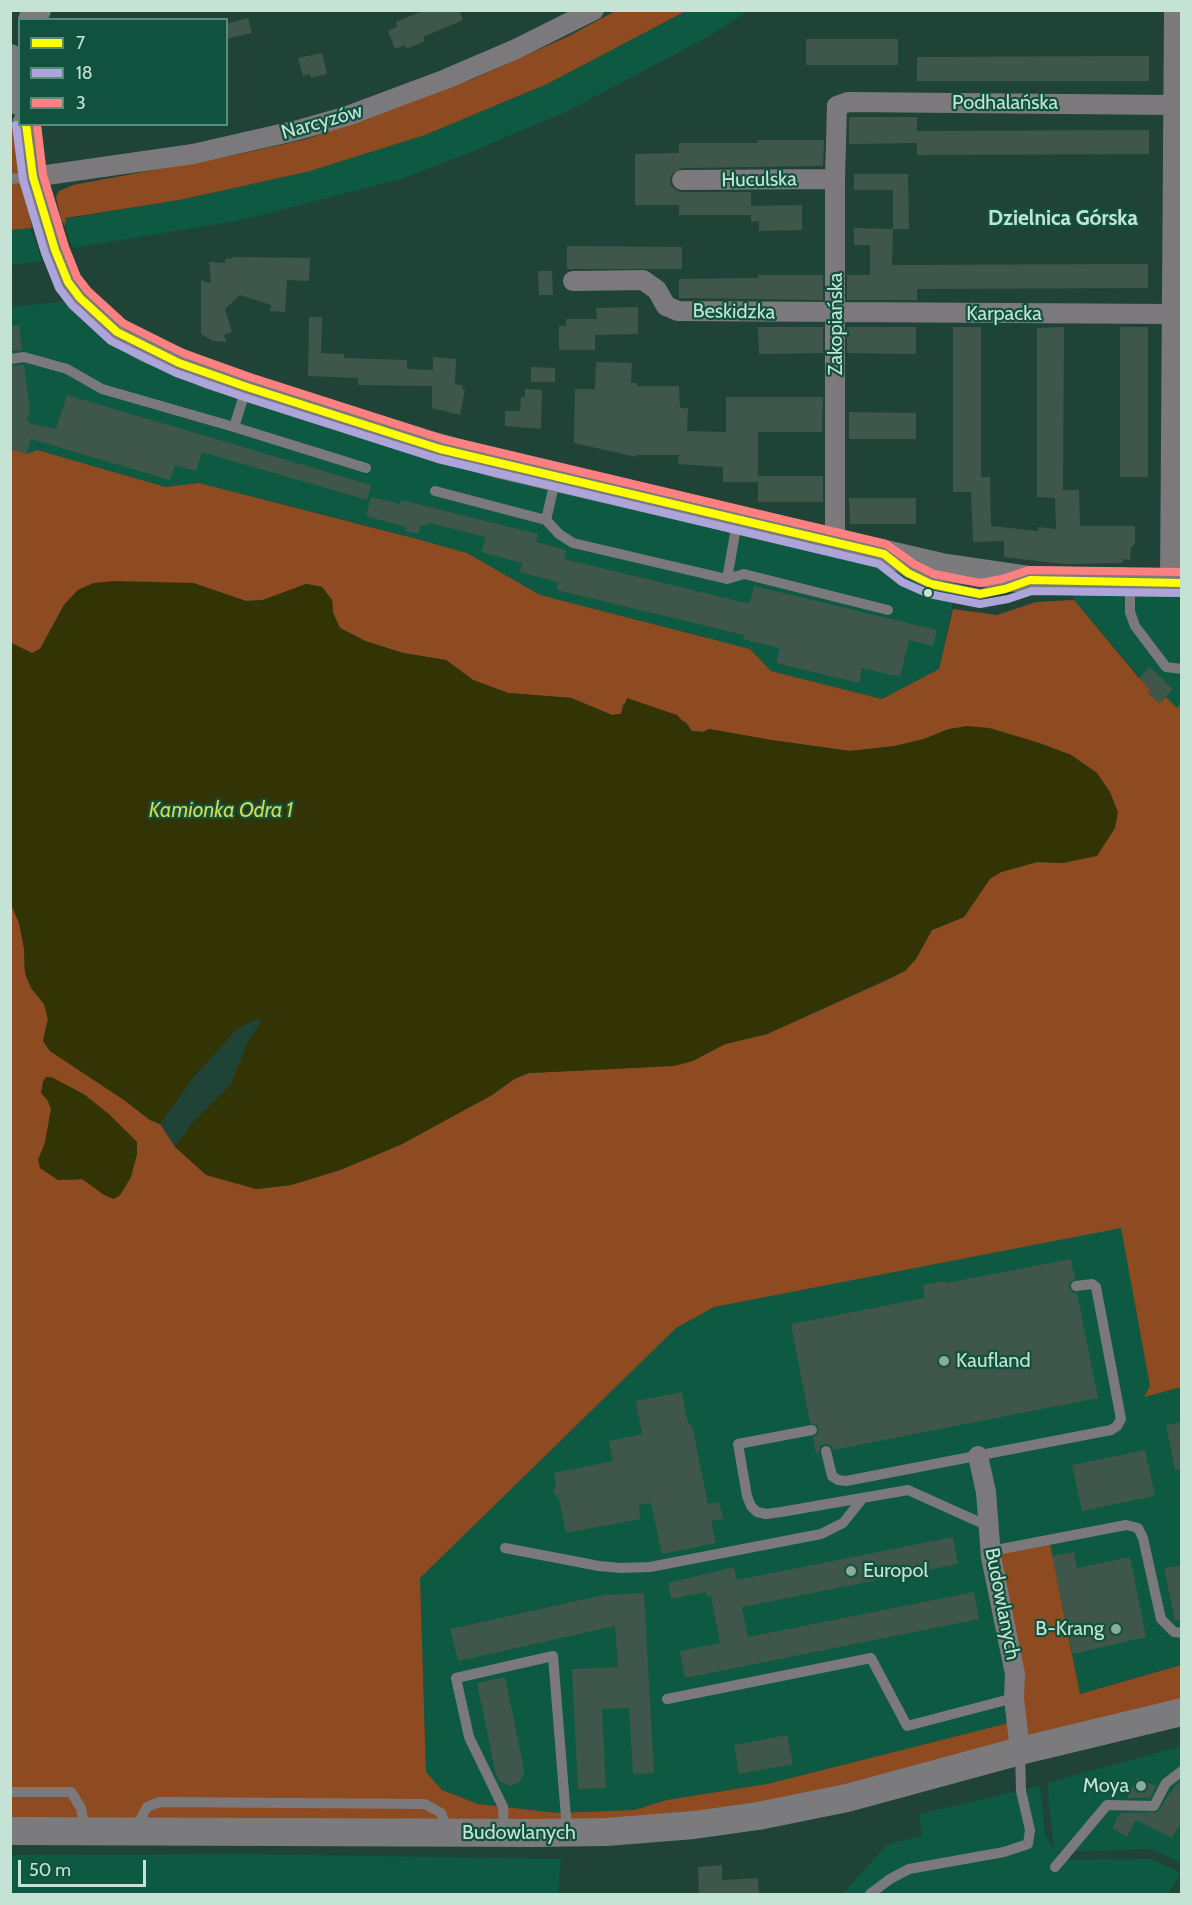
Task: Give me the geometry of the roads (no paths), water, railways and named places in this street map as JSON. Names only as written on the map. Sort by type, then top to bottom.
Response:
[{"type":"street","name":"Narcyzów","points":[[22,178],[193,154],[298,130],[347,116],[414,92],[496,57],[594,10]]},
{"type":"street","points":[[20,126],[22,178],[52,239],[68,282],[80,298],[117,332],[179,363],[440,449],[941,567],[1030,580],[1176,583],[1172,314],[1174,10]]},
{"type":"street","points":[[10,58],[18,98]]},
{"type":"street","name":"Podhalańska","points":[[837,106],[848,102],[1173,105]]},
{"type":"street","name":"Zakopiańska","points":[[833,542],[835,531],[837,106]]},
{"type":"street","name":"Huculska","points":[[682,180],[835,179]]},
{"type":"street","name":"Beskidzka","points":[[573,281],[643,280],[657,290],[666,306],[678,311],[836,313]]},
{"type":"street","name":"Karpacka","points":[[836,313],[1172,314]]},
{"type":"street","name":"Budowlanych","points":[[978,1456],[986,1492],[991,1551],[1015,1674],[1014,1698],[1020,1751]]},
{"type":"street","name":"Budowlanych","points":[[10,1831],[567,1833],[694,1825],[758,1816],[847,1798],[1020,1751],[1182,1712]]},
{"type":"lane","points":[[10,359],[24,357],[67,369],[102,389],[366,468]]},
{"type":"lane","points":[[234,427],[247,387]]},
{"type":"lane","points":[[546,520],[556,477]]},
{"type":"lane","points":[[435,491],[546,520],[559,534],[573,543],[727,579],[744,574],[888,610]]},
{"type":"lane","points":[[727,579],[738,518]]},
{"type":"lane","points":[[1130,583],[1130,612],[1135,626],[1166,667],[1182,669]]},
{"type":"lane","points":[[826,1451],[832,1476],[846,1481],[1111,1430],[1118,1426],[1121,1419],[1096,1287],[1092,1284],[1076,1286]]},
{"type":"lane","points":[[812,1430],[738,1444],[747,1496],[757,1512],[766,1514],[908,1490],[988,1526]]},
{"type":"lane","points":[[505,1548],[599,1566],[650,1567],[821,1534],[843,1523],[863,1498]]},
{"type":"lane","points":[[991,1551],[1126,1525],[1138,1527],[1143,1538],[1161,1619],[1174,1632],[1182,1633]]},
{"type":"lane","points":[[504,1833],[503,1807],[469,1737],[456,1678],[553,1656],[567,1833]]},
{"type":"lane","points":[[667,1699],[871,1658],[907,1726],[1014,1698]]},
{"type":"lane","points":[[870,1894],[890,1879],[909,1869],[1004,1852],[1028,1844],[1030,1830],[1021,1791],[1020,1751]]},
{"type":"lane","points":[[1054,1867],[1107,1805],[1154,1806],[1166,1783],[1182,1771]]},
{"type":"lane","points":[[10,1792],[71,1792],[81,1808],[85,1831]]},
{"type":"water","name":"Kamionka Odra 1","points":[[114,581],[193,583],[246,601],[263,600],[306,584],[322,587],[332,600],[333,613],[340,628],[365,641],[403,653],[446,660],[473,680],[508,693],[571,698],[612,715],[621,714],[627,698],[677,715],[692,731],[703,732],[709,729],[850,751],[895,746],[924,739],[949,729],[967,726],[989,728],[1071,755],[1097,773],[1110,792],[1118,812],[1115,828],[1097,856],[1063,863],[1037,862],[1001,872],[990,879],[964,917],[932,930],[916,959],[905,971],[767,1034],[725,1044],[693,1061],[674,1066],[529,1073],[514,1079],[492,1095],[400,1145],[340,1170],[291,1185],[256,1189],[206,1175],[175,1147],[194,1121],[231,1084],[248,1041],[261,1022],[259,1018],[237,1029],[193,1078],[160,1124],[150,1120],[50,1051],[43,1041],[48,1019],[44,1004],[31,988],[25,973],[24,948],[19,923],[10,902],[11,643],[32,653],[40,649],[64,605],[78,590],[94,583]]},
{"type":"water","points":[[46,1077],[53,1078],[85,1095],[110,1115],[137,1142],[137,1154],[131,1177],[120,1195],[114,1199],[104,1195],[82,1179],[58,1180],[40,1168],[38,1160],[45,1143],[51,1109],[41,1093]]},
{"type":"place","name":"Kaufland","points":[[944,1361]]},
{"type":"place","name":"Europol","points":[[851,1571]]},
{"type":"place","name":"B-Krang","points":[[1116,1629]]},
{"type":"place","name":"Moya","points":[[1141,1786]]},
{"type":"district","name":"Dzielnica Górska","points":[[1063,219]]}]
